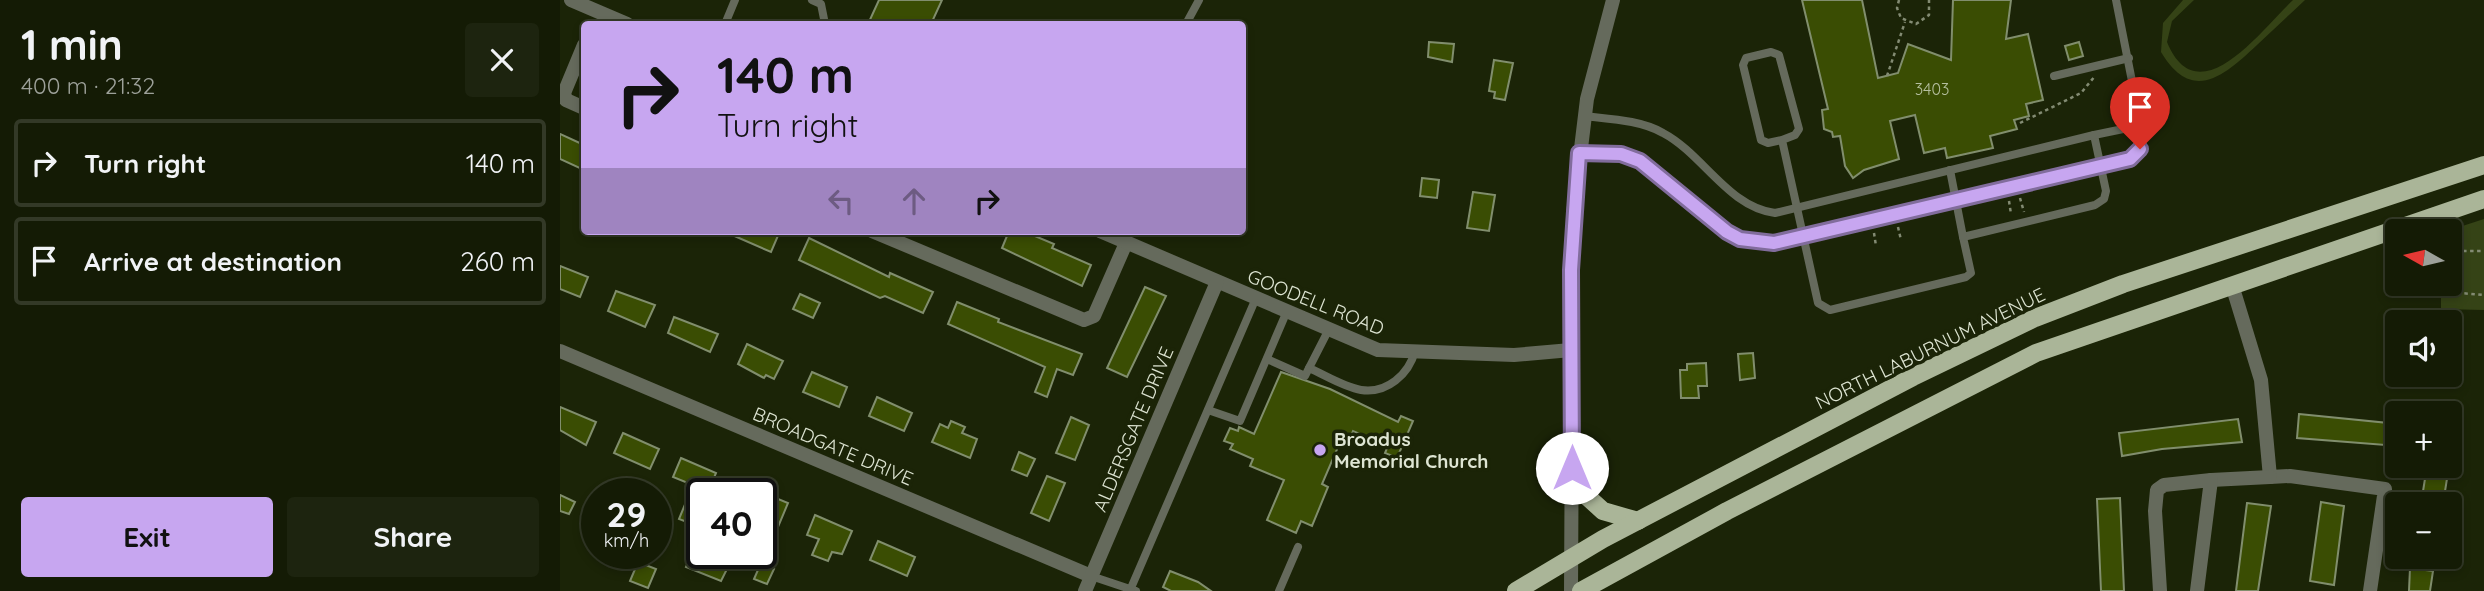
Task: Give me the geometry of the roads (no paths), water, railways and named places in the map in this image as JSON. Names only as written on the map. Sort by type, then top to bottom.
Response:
[{"type":"main road","name":"NORTH LABURNUM AVENUE","points":[[1516,591],[1638,521],[1913,377],[2035,318],[2123,284],[2484,164]]},
{"type":"main road","points":[[1581,591],[2036,353],[2484,199]]},
{"type":"main road","points":[[1572,482],[1593,505],[1638,521]]},
{"type":"street","points":[[571,0],[597,19]]},
{"type":"street","points":[[1571,591],[1573,214],[1584,116],[1613,0]]},
{"type":"street","points":[[581,53],[564,93],[566,100],[581,107]]},
{"type":"street","points":[[882,235],[1084,320],[1094,316],[1126,243]]},
{"type":"street","name":"GOODELL ROAD","points":[[1109,235],[1378,350],[1514,355],[1571,350]]},
{"type":"street","name":"ALDERSGATE DRIVE","points":[[1085,591],[1217,282]]},
{"type":"street","points":[[2232,285],[2261,380],[2270,477]]},
{"type":"street","name":"BROADGATE DRIVE","points":[[560,351],[1091,576]]},
{"type":"street","points":[[2160,591],[2155,510],[2157,490],[2164,485],[2211,480],[2290,476],[2385,489],[2370,591]]},
{"type":"street","points":[[2197,591],[2211,480]]},
{"type":"lane","points":[[726,21],[735,0]]},
{"type":"lane","points":[[812,0],[821,4],[824,21]]},
{"type":"lane","points":[[1188,21],[1199,0]]},
{"type":"lane","points":[[1579,153],[1621,154],[1640,161],[1706,216],[1740,239],[1774,243],[2130,159],[2140,149],[2143,137],[2116,0]]},
{"type":"lane","points":[[1771,52],[1779,55],[1799,129],[1795,135],[1782,140],[1768,143],[1761,141],[1743,65],[1746,58],[1771,52]]},
{"type":"lane","points":[[2054,76],[2129,58]]},
{"type":"lane","points":[[1584,116],[1645,126],[1664,133],[1760,211],[1775,213],[2094,135],[2129,128],[2143,137]]},
{"type":"lane","points":[[1963,237],[2095,205],[2104,199],[2106,191],[2094,135]]},
{"type":"lane","points":[[1782,140],[1795,210],[1818,303],[1830,310],[1966,277],[1970,273],[1950,170]]},
{"type":"lane","points":[[1091,576],[1134,590],[1256,299]]},
{"type":"lane","points":[[1208,410],[1240,421],[1287,311]]},
{"type":"lane","points":[[1267,359],[1305,376],[1329,328]]},
{"type":"lane","points":[[1309,368],[1365,390],[1404,376],[1415,351]]},
{"type":"lane","points":[[1279,591],[1298,547]]},
{"type":"place","name":"Broadus Memorial Church","points":[[1320,450]]}]
